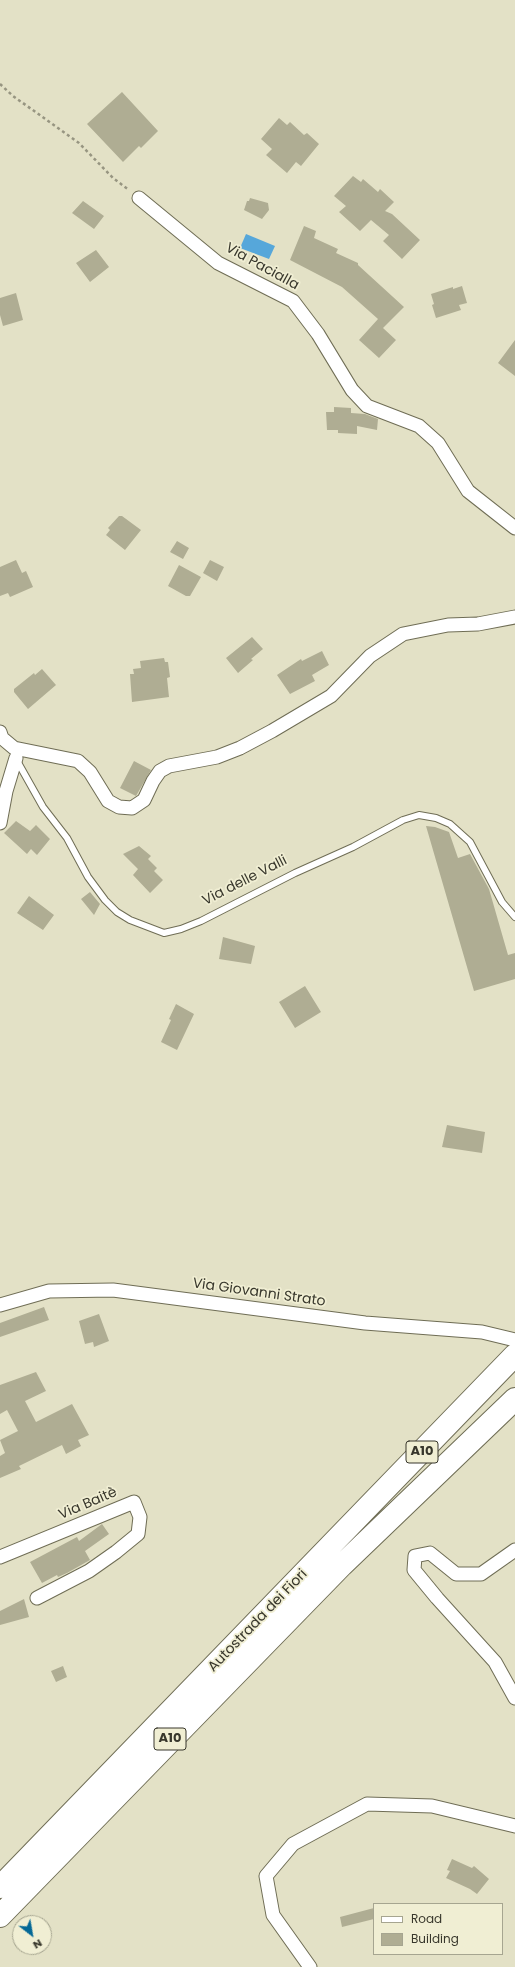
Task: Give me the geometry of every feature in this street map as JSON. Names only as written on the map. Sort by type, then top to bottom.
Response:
[{"type":"highway","name":"Autostrada dei Fiori","points":[[0,1916],[336,1556],[515,1355]]},
{"type":"highway","name":"Autostrada dei Fiori","points":[[0,1887],[336,1556],[515,1399]]},
{"type":"street","name":"Via Pacialla","points":[[139,198],[218,262],[293,301],[318,334],[352,390],[367,406],[419,426],[438,443],[468,491],[515,528]]},
{"type":"street","points":[[0,823],[15,753],[78,761],[90,772],[108,801],[119,807],[132,808],[144,800],[160,770],[169,766],[217,757],[240,748],[272,731],[331,696],[370,656],[403,634],[448,625],[478,624],[515,617]]},
{"type":"street","name":"Via delle Valli","points":[[0,732],[2,738],[15,753]]},
{"type":"street","name":"Via Giovanni Strato","points":[[0,1305],[49,1291],[113,1290],[365,1323],[482,1332],[515,1340]]},
{"type":"street","name":"Via Baitè","points":[[0,1556],[134,1502],[140,1517],[138,1534],[89,1571],[37,1598]]},
{"type":"street","points":[[515,1550],[481,1574],[456,1574],[430,1553],[415,1556],[414,1570],[437,1598],[495,1662],[515,1698]]},
{"type":"street","points":[[310,1967],[273,1915],[266,1876],[293,1844],[367,1804],[432,1806],[515,1826]]},
{"type":"lane","name":"Via delle Valli","points":[[15,753],[44,807],[67,838],[88,877],[105,900],[117,912],[130,920],[164,932],[181,929],[208,918],[295,873],[353,847],[403,820],[419,815],[436,818],[450,824],[470,842],[502,902],[515,917]]},
{"type":"path","points":[[0,84],[9,93],[79,143],[113,178],[139,198]]},
{"type":"water","points":[[246,234],[275,246],[269,259],[240,248]]},
{"type":"building","points":[[122,92],[158,131],[141,148],[139,146],[123,162],[87,124]]},
{"type":"building","points":[[279,118],[287,125],[290,122],[304,135],[307,133],[319,144],[301,166],[296,162],[287,173],[266,155],[272,149],[261,139]]},
{"type":"building","points":[[353,176],[361,182],[363,179],[378,192],[380,189],[394,202],[385,211],[392,214],[420,240],[402,259],[383,241],[389,235],[371,220],[360,231],[339,212],[346,206],[334,196]]},
{"type":"building","points":[[250,198],[268,203],[269,210],[262,219],[244,210],[247,201],[249,201]]},
{"type":"building","points":[[83,201],[104,216],[94,229],[72,213]]},
{"type":"building","points":[[304,226],[316,231],[314,238],[338,249],[336,253],[358,263],[358,265],[404,307],[383,328],[396,340],[379,358],[359,340],[378,319],[342,287],[290,260]]},
{"type":"building","points":[[96,250],[109,267],[90,282],[76,263]]},
{"type":"building","points":[[462,286],[467,303],[459,305],[461,310],[436,318],[432,305],[434,304],[431,294],[453,287],[453,289]]},
{"type":"building","points":[[16,293],[23,320],[3,326],[0,315],[0,298]]},
{"type":"building","points":[[515,340],[515,376],[498,363]]},
{"type":"building","points":[[334,407],[351,408],[351,413],[365,414],[378,419],[377,430],[357,426],[357,434],[338,433],[338,430],[327,430],[326,412],[334,412]]},
{"type":"building","points":[[119,516],[122,516],[141,530],[125,550],[106,535],[110,530],[108,528]]},
{"type":"building","points":[[177,541],[189,548],[183,559],[170,552]]},
{"type":"building","points":[[16,560],[22,573],[26,571],[33,587],[10,597],[8,593],[0,596],[0,567]]},
{"type":"building","points":[[210,560],[224,567],[217,581],[203,573]]},
{"type":"building","points":[[179,565],[201,577],[190,596],[186,596],[168,586]]},
{"type":"building","points":[[252,637],[263,649],[238,673],[226,658]]},
{"type":"building","points":[[322,651],[329,665],[312,675],[315,681],[290,694],[277,675],[301,659],[302,661]]},
{"type":"building","points":[[164,658],[165,662],[168,662],[170,677],[167,678],[169,697],[132,702],[130,674],[134,674],[133,669],[141,668],[140,661]]},
{"type":"building","points":[[42,669],[56,685],[28,709],[14,692],[14,689],[34,673],[35,675]]},
{"type":"building","points":[[134,761],[151,770],[136,796],[120,788]]},
{"type":"building","points":[[16,821],[30,831],[36,825],[50,839],[37,855],[31,849],[27,854],[4,833]]},
{"type":"building","points":[[426,826],[435,827],[449,832],[458,858],[470,854],[489,889],[508,955],[515,953],[515,979],[474,991]]},
{"type":"building","points":[[139,846],[151,856],[148,859],[157,868],[154,871],[163,880],[150,893],[133,875],[138,869],[123,854]]},
{"type":"building","points":[[90,892],[100,904],[94,915],[81,899]]},
{"type":"building","points":[[29,896],[54,915],[43,930],[17,913]]},
{"type":"building","points":[[223,937],[255,946],[251,964],[219,959]]},
{"type":"building","points":[[305,986],[321,1012],[295,1028],[279,1002]]},
{"type":"building","points":[[176,1004],[194,1014],[177,1050],[161,1042],[171,1020],[169,1019]]},
{"type":"building","points":[[447,1125],[485,1132],[482,1153],[442,1147]]},
{"type":"building","points":[[44,1307],[49,1320],[0,1337],[0,1323]]},
{"type":"building","points":[[99,1314],[109,1341],[94,1347],[93,1342],[85,1344],[79,1321]]},
{"type":"building","points":[[36,1372],[46,1391],[25,1401],[36,1422],[72,1404],[89,1435],[78,1440],[81,1446],[66,1454],[62,1445],[19,1466],[21,1469],[0,1478],[0,1456],[5,1453],[0,1440],[18,1431],[7,1410],[0,1414],[0,1385]]},
{"type":"building","points":[[102,1524],[109,1534],[85,1551],[90,1560],[67,1573],[58,1577],[57,1575],[42,1583],[30,1562],[77,1537],[79,1541]]},
{"type":"building","points":[[24,1599],[29,1617],[0,1625],[0,1611]]},
{"type":"building","points":[[63,1666],[67,1677],[56,1682],[51,1671]]},
{"type":"building","points":[[452,1859],[472,1868],[474,1866],[489,1879],[477,1894],[470,1889],[446,1878],[450,1871],[447,1870]]},
{"type":"building","points":[[373,1908],[373,1919],[342,1927],[340,1917]]}]
